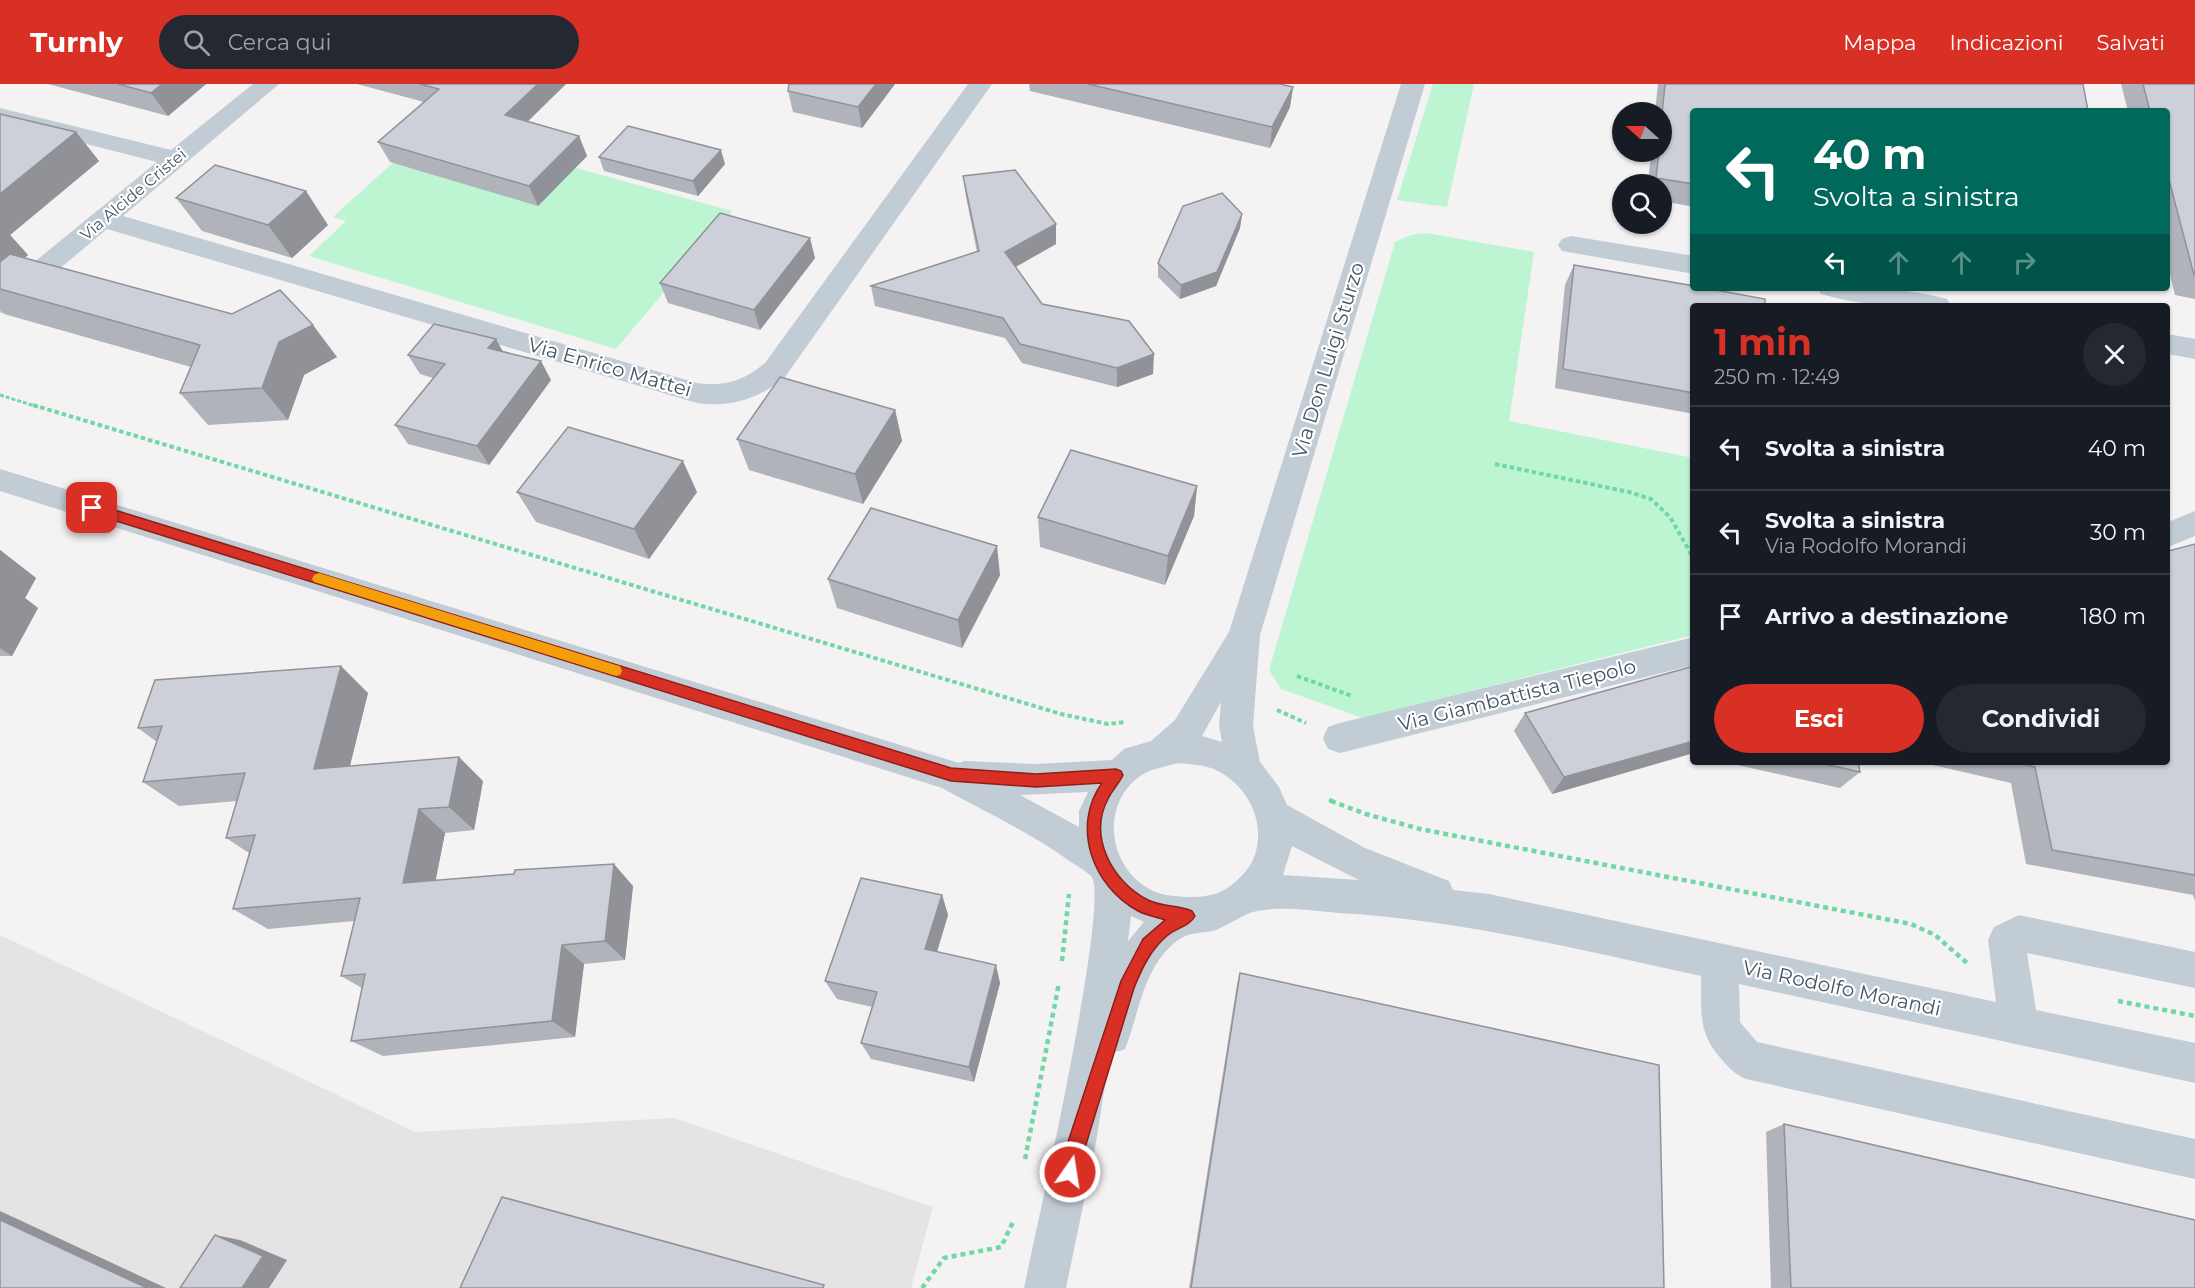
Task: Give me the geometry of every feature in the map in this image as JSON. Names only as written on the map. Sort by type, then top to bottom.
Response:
[{"type":"street","name":"Via Alcide Cristei","points":[[0,304],[267,84]]},
{"type":"street","name":"Via Don Luigi Sturzo","points":[[1244,769],[1236,726],[1244,635],[1413,84]]},
{"type":"street","name":"Via Enrico Mattei","points":[[103,219],[717,397],[759,384],[775,369],[970,87]]},
{"type":"street","points":[[0,115],[175,159]]},
{"type":"street","points":[[1570,245],[1690,264]]},
{"type":"street","points":[[1848,291],[1920,303]]},
{"type":"street","points":[[2170,344],[2195,349]]},
{"type":"street","points":[[0,480],[951,775],[1063,836],[1107,872],[1142,905],[1169,914],[1187,916],[1221,910],[1248,895],[1268,872],[1273,859],[1276,830],[1274,816],[1263,789],[1244,769],[1220,755],[1207,751],[1178,748],[1164,750],[1138,759],[1116,775],[1102,795],[1096,810],[1094,830],[1096,847],[1107,872],[1113,923],[1075,1148],[1045,1288]]},
{"type":"street","name":"Via Don Luigi Sturzo","points":[[1164,750],[1187,730],[1244,635]]},
{"type":"street","name":"Via Giambattista Tiepolo","points":[[1340,738],[1690,652]]},
{"type":"street","points":[[951,775],[1036,780],[1116,775]]},
{"type":"street","name":"Via Rodolfo Morandi","points":[[1274,816],[1300,833],[1366,867],[1489,912]]},
{"type":"street","name":"Via Rodolfo Morandi","points":[[1248,895],[1276,892],[1362,897],[1489,912],[2195,1063]]},
{"type":"street","points":[[1075,1148],[1126,987],[1137,962],[1148,945],[1163,929],[1187,916]]},
{"type":"street","points":[[2019,1026],[2007,940],[2019,933],[2195,970]]},
{"type":"street","points":[[1720,962],[1721,1029],[1746,1059],[2195,1159]]},
{"type":"path","points":[[0,395],[1061,714],[1108,724],[1133,721]]},
{"type":"path","points":[[1495,464],[1629,492],[1651,499],[1670,517],[1690,552]]},
{"type":"path","points":[[1320,796],[1366,814],[1420,829],[1911,924],[1935,934],[1961,959],[1982,973],[2013,979]]},
{"type":"path","points":[[1061,970],[1069,888]]},
{"type":"path","points":[[1024,1163],[1059,981]]},
{"type":"path","points":[[2115,1000],[2195,1016]]},
{"type":"path","points":[[922,1288],[944,1258],[1001,1247],[1014,1220]]},
{"type":"shaded area","points":[[0,935],[415,1132],[674,1118],[933,1207],[911,1288],[0,1288]]},
{"type":"green space","points":[[1433,84],[1474,84],[1447,207],[1397,200]]},
{"type":"green space","points":[[431,128],[732,211],[616,349],[309,256],[346,221],[333,217]]},
{"type":"green space","points":[[1426,233],[1534,252],[1509,421],[1690,457],[1690,636],[1363,718],[1281,689],[1269,670],[1395,242],[1411,235]]},
{"type":"building","points":[[118,84],[162,84],[151,93]]},
{"type":"building","points":[[420,84],[538,84],[505,115],[579,136],[529,186],[378,142],[439,89]]},
{"type":"building","points":[[789,84],[876,84],[858,107],[788,91]]},
{"type":"building","points":[[1088,84],[1280,84],[1293,87],[1272,127]]},
{"type":"building","points":[[1665,84],[2083,84],[2087,108],[1690,108],[1690,183],[1672,181],[1672,174],[1656,174],[1658,162],[1672,162],[1672,102],[1663,102]]},
{"type":"building","points":[[2143,84],[2195,84],[2195,275],[2170,184],[2170,108],[2149,108]]},
{"type":"building","points":[[0,114],[76,132],[0,194]]},
{"type":"building","points":[[628,126],[721,150],[693,181],[599,157]]},
{"type":"building","points":[[215,165],[306,191],[268,225],[176,198]]},
{"type":"building","points":[[1015,170],[1056,224],[1005,252],[1042,304],[1129,321],[1154,354],[1117,368],[1020,344],[1003,318],[871,286],[979,251],[963,176]]},
{"type":"building","points":[[1222,193],[1242,214],[1217,272],[1181,285],[1158,263],[1183,206]]},
{"type":"building","points":[[720,213],[810,238],[754,310],[660,283]]},
{"type":"building","points":[[10,254],[232,314],[280,290],[313,325],[279,342],[262,388],[180,393],[200,345],[0,289],[0,262]]},
{"type":"building","points":[[1574,265],[1690,285],[1690,291],[1721,291],[1765,299],[1765,303],[1690,303],[1690,392],[1563,369]]},
{"type":"building","points":[[434,324],[496,339],[488,348],[541,361],[477,446],[395,425],[445,364],[408,355]]},
{"type":"building","points":[[780,377],[895,410],[855,474],[737,439]]},
{"type":"building","points":[[568,427],[683,461],[634,529],[517,492]]},
{"type":"building","points":[[1071,450],[1197,486],[1168,556],[1038,517]]},
{"type":"building","points":[[871,508],[997,546],[958,620],[828,579]]},
{"type":"building","points":[[2195,544],[2195,875],[2052,850],[2035,767],[2027,765],[2170,765],[2170,550]]},
{"type":"building","points":[[341,666],[314,769],[459,757],[449,807],[419,809],[403,883],[514,874],[515,870],[614,864],[605,941],[562,945],[552,1021],[351,1041],[365,974],[341,976],[360,898],[233,909],[255,835],[226,838],[245,773],[143,782],[162,726],[138,728],[155,680]]},
{"type":"building","points":[[1690,667],[1690,742],[1564,777],[1525,713]]},
{"type":"building","points":[[1829,765],[1859,765],[1860,772]]},
{"type":"building","points":[[861,878],[942,895],[925,949],[996,965],[969,1067],[861,1043],[877,992],[825,981]]},
{"type":"building","points":[[1240,973],[1659,1065],[1664,1288],[1191,1288]]},
{"type":"building","points":[[1784,1124],[2195,1220],[2195,1288],[1791,1288]]},
{"type":"building","points":[[502,1197],[824,1285],[823,1288],[460,1288]]},
{"type":"building","points":[[0,1220],[147,1288],[0,1288]]},
{"type":"building","points":[[215,1235],[263,1256],[242,1288],[180,1288]]},
{"type":"slow traffic","points":[[319,579],[616,671]]},
{"type":"route","points":[[92,508],[951,775],[1036,780],[1116,775],[1102,795],[1096,810],[1094,830],[1101,863],[1113,882],[1142,905],[1169,914],[1187,916],[1163,929],[1148,945],[1137,962],[1126,987],[1075,1148],[1070,1172]]}]
